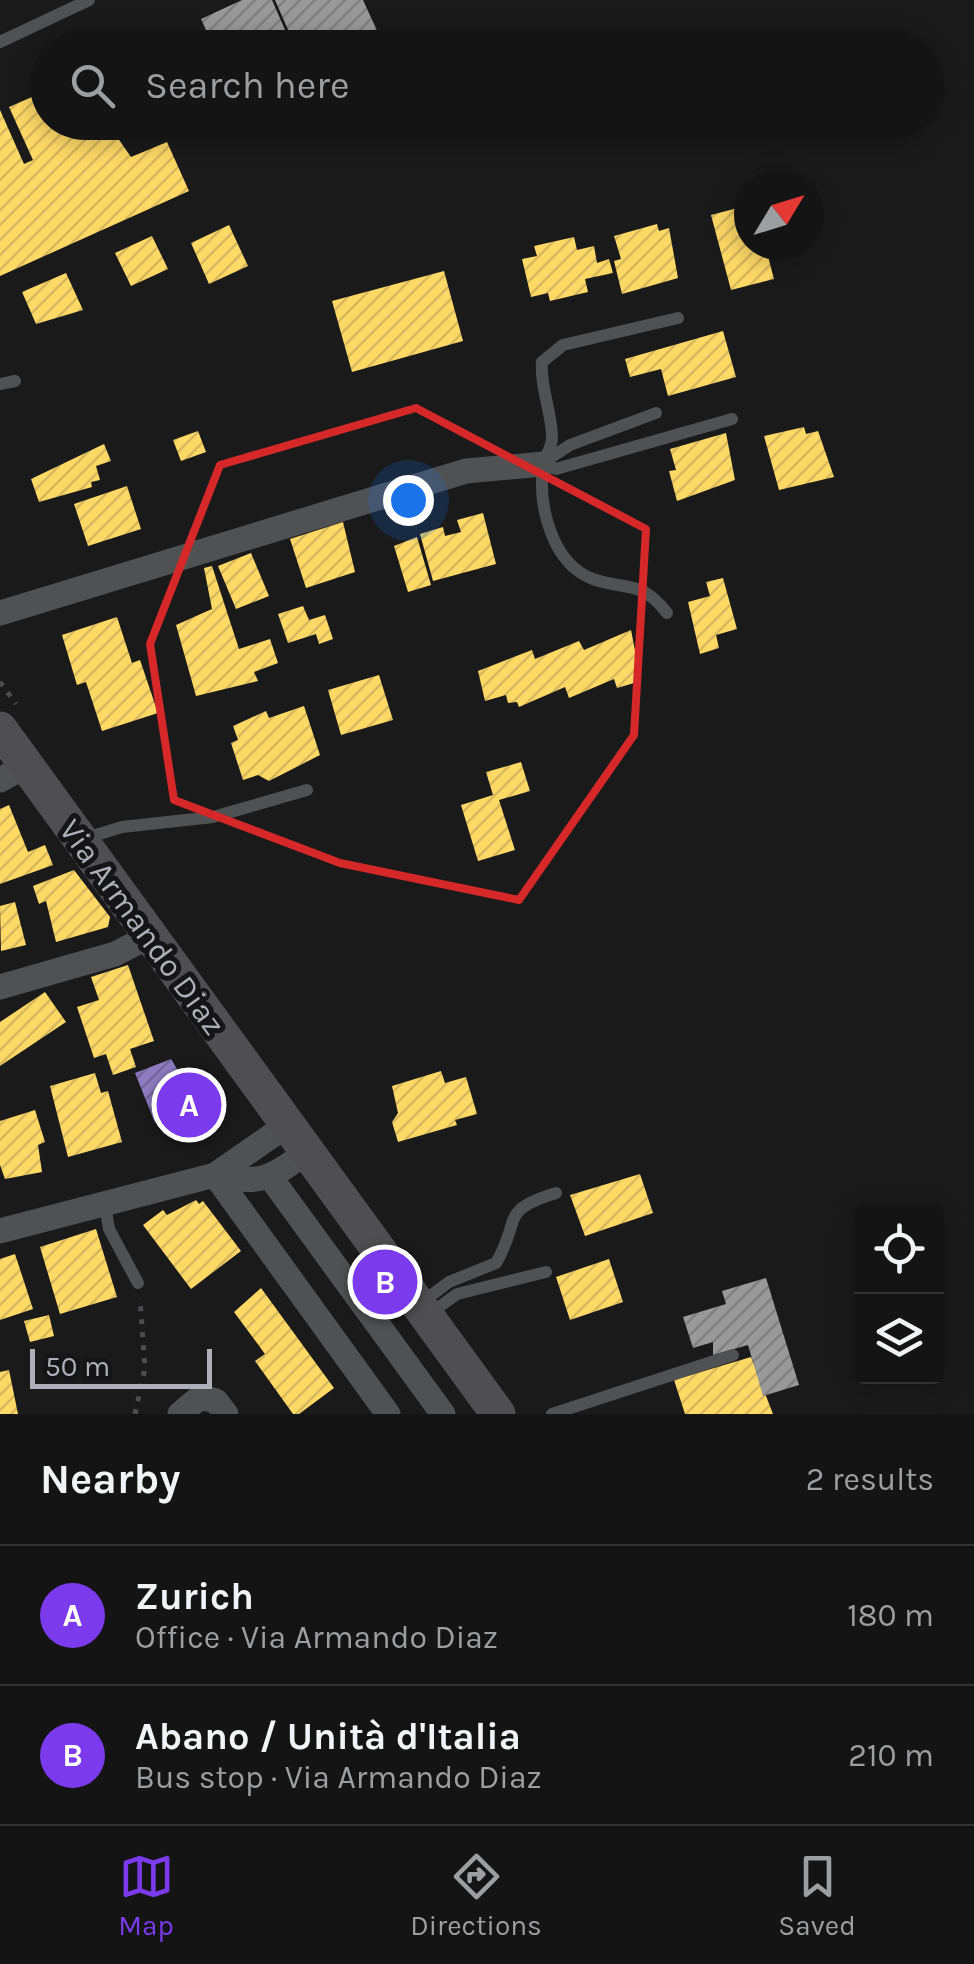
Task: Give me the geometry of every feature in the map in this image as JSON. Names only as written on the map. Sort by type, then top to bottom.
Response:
[{"type":"street","points":[[0,613],[466,470],[542,464]]},
{"type":"street","name":"Via Armando Diaz","points":[[0,729],[13,773],[78,840],[498,1414]]},
{"type":"street","points":[[0,987],[115,954],[148,937]]},
{"type":"street","points":[[0,1232],[215,1175],[286,1128]]},
{"type":"street","points":[[270,1178],[286,1128]]},
{"type":"street","points":[[215,1175],[246,1182],[270,1178]]},
{"type":"street","points":[[215,1175],[388,1414]]},
{"type":"street","points":[[270,1178],[443,1414]]},
{"type":"street","points":[[180,1414],[200,1397],[216,1401],[226,1414]]},
{"type":"lane","points":[[0,42],[89,0]]},
{"type":"lane","points":[[667,613],[654,596],[630,584],[594,579],[570,564],[554,540],[544,505],[542,464],[553,441],[541,376],[542,362],[549,352],[678,318]]},
{"type":"lane","points":[[0,384],[15,381]]},
{"type":"lane","points":[[542,464],[570,445],[656,413]]},
{"type":"lane","points":[[542,464],[556,469],[732,419]]},
{"type":"lane","points":[[78,840],[122,827],[213,816],[308,790]]},
{"type":"lane","points":[[422,1310],[450,1282],[496,1263],[510,1236],[512,1214],[525,1202],[556,1193]]},
{"type":"lane","points":[[105,1204],[109,1230],[138,1283]]},
{"type":"lane","points":[[422,1310],[457,1294],[546,1272]]},
{"type":"lane","points":[[552,1414],[733,1354]]},
{"type":"path","points":[[135,1414],[144,1368],[138,1283]]},
{"type":"highlighted area","points":[[416,408],[646,529],[634,735],[519,900],[340,863],[174,800],[150,644],[220,465]]},
{"type":"building: Homes","points":[[30,98],[30,140],[119,140],[131,157],[167,142],[189,191],[0,276],[0,110],[24,164],[33,160],[9,107]]},
{"type":"building: Homes","points":[[734,209],[734,260],[769,260],[774,279],[731,290],[711,215]]},
{"type":"building: Homes","points":[[657,224],[659,231],[669,228],[678,278],[622,294],[614,261],[621,259],[614,236]]},
{"type":"building: Homes","points":[[229,225],[248,266],[209,284],[191,243]]},
{"type":"building: Homes","points":[[152,236],[168,269],[131,286],[115,253]]},
{"type":"building: Homes","points":[[574,237],[577,250],[594,246],[597,263],[609,259],[613,273],[585,279],[588,292],[550,301],[548,293],[531,297],[522,259],[537,256],[534,246]]},
{"type":"building: Homes","points":[[444,271],[463,341],[352,372],[332,301]]},
{"type":"building: Homes","points":[[66,273],[83,310],[36,324],[22,292]]},
{"type":"building: Homes","points":[[723,331],[736,377],[668,396],[661,369],[630,377],[625,359]]},
{"type":"building: Homes","points":[[804,427],[806,434],[818,431],[834,477],[779,490],[764,436]]},
{"type":"building: Homes","points":[[198,431],[206,452],[181,461],[173,440]]},
{"type":"building: Homes","points":[[726,433],[735,480],[677,501],[669,471],[676,470],[670,449]]},
{"type":"building: Homes","points":[[104,444],[111,461],[96,466],[100,480],[91,482],[92,487],[39,502],[31,479]]},
{"type":"building: Homes","points":[[127,486],[141,529],[88,546],[74,504]]},
{"type":"building: Homes","points":[[483,513],[496,564],[433,581],[420,534],[443,527],[445,536],[461,532],[457,520]]},
{"type":"building: Homes","points":[[343,522],[355,572],[306,588],[290,539]]},
{"type":"building: Homes","points":[[417,537],[431,585],[408,592],[394,546]]},
{"type":"building: Homes","points":[[251,553],[269,596],[236,609],[218,566]]},
{"type":"building: Homes","points":[[212,566],[239,649],[270,639],[278,663],[254,672],[258,681],[196,696],[176,625],[212,609],[204,568]]},
{"type":"building: Homes","points":[[723,578],[737,629],[716,635],[719,648],[700,654],[688,602],[710,596],[706,582]]},
{"type":"building: Homes","points":[[303,606],[309,620],[325,615],[333,639],[319,644],[316,634],[288,643],[278,614]]},
{"type":"building: Homes","points":[[117,617],[132,663],[140,660],[158,713],[102,731],[86,682],[77,685],[62,635]]},
{"type":"building: Homes","points":[[631,630],[641,681],[617,688],[614,679],[569,698],[565,687],[519,707],[517,702],[508,703],[506,695],[485,701],[478,671],[532,650],[535,659],[579,641],[584,650]]},
{"type":"building: Homes","points":[[379,675],[393,720],[341,735],[328,690]]},
{"type":"building: Homes","points":[[304,706],[320,755],[269,781],[258,775],[243,780],[231,743],[238,740],[233,726],[266,711],[269,718]]},
{"type":"building: Homes","points":[[521,762],[530,791],[499,800],[515,850],[478,861],[461,805],[493,795],[486,772]]},
{"type":"building: Homes","points":[[9,805],[28,852],[45,845],[53,865],[0,884],[0,809]]},
{"type":"building: Homes","points":[[74,870],[110,917],[108,927],[56,942],[46,901],[39,904],[33,886]]},
{"type":"building: Homes","points":[[15,902],[26,945],[1,951],[0,906]]},
{"type":"building: Homes","points":[[128,965],[154,1041],[130,1049],[136,1067],[113,1075],[106,1054],[94,1058],[77,1007],[99,1000],[91,977]]},
{"type":"building: Homes","points":[[45,992],[66,1022],[0,1066],[0,1022]]},
{"type":"building: Homes","points":[[441,1071],[445,1083],[466,1077],[477,1114],[455,1120],[457,1125],[398,1142],[392,1122],[398,1113],[392,1086]]},
{"type":"building: Homes","points":[[95,1073],[101,1093],[108,1091],[122,1142],[68,1157],[50,1086]]},
{"type":"building: Homes","points":[[35,1110],[45,1142],[38,1145],[42,1172],[5,1179],[0,1165],[0,1121]]},
{"type":"building: Homes","points":[[640,1174],[653,1213],[585,1236],[570,1195]]},
{"type":"building: Homes","points":[[196,1200],[199,1204],[203,1201],[241,1251],[191,1289],[143,1225],[163,1210],[167,1215]]},
{"type":"building: Homes","points":[[96,1229],[117,1297],[60,1314],[40,1247]]},
{"type":"building: Homes","points":[[15,1254],[33,1309],[0,1320],[0,1259]]},
{"type":"building: Homes","points":[[609,1259],[623,1302],[570,1320],[556,1277]]},
{"type":"building: Homes","points":[[261,1288],[334,1388],[299,1414],[293,1414],[255,1361],[265,1354],[234,1312]]},
{"type":"building: Homes","points":[[49,1315],[54,1336],[30,1342],[24,1321]]},
{"type":"building: Homes","points":[[751,1357],[773,1414],[685,1414],[674,1380]]},
{"type":"building: Homes","points":[[9,1370],[18,1414],[0,1414],[0,1372]]},
{"type":"building: Offices","points":[[171,1059],[188,1087],[192,1085],[205,1118],[164,1134],[159,1121],[155,1123],[135,1073]]},
{"type":"building: Industry","points":[[242,0],[272,0],[285,30],[206,30],[201,19]]},
{"type":"building: Industry","points":[[275,0],[363,0],[377,30],[288,30]]},
{"type":"building: Industry","points":[[766,1278],[799,1385],[763,1396],[748,1345],[713,1355],[713,1342],[693,1348],[683,1317],[726,1304],[722,1291]]},
{"type":"place","name":"Zurich","points":[[189,1105]]},
{"type":"place","name":"Abano / Unità d'Italia","points":[[385,1282]]}]
